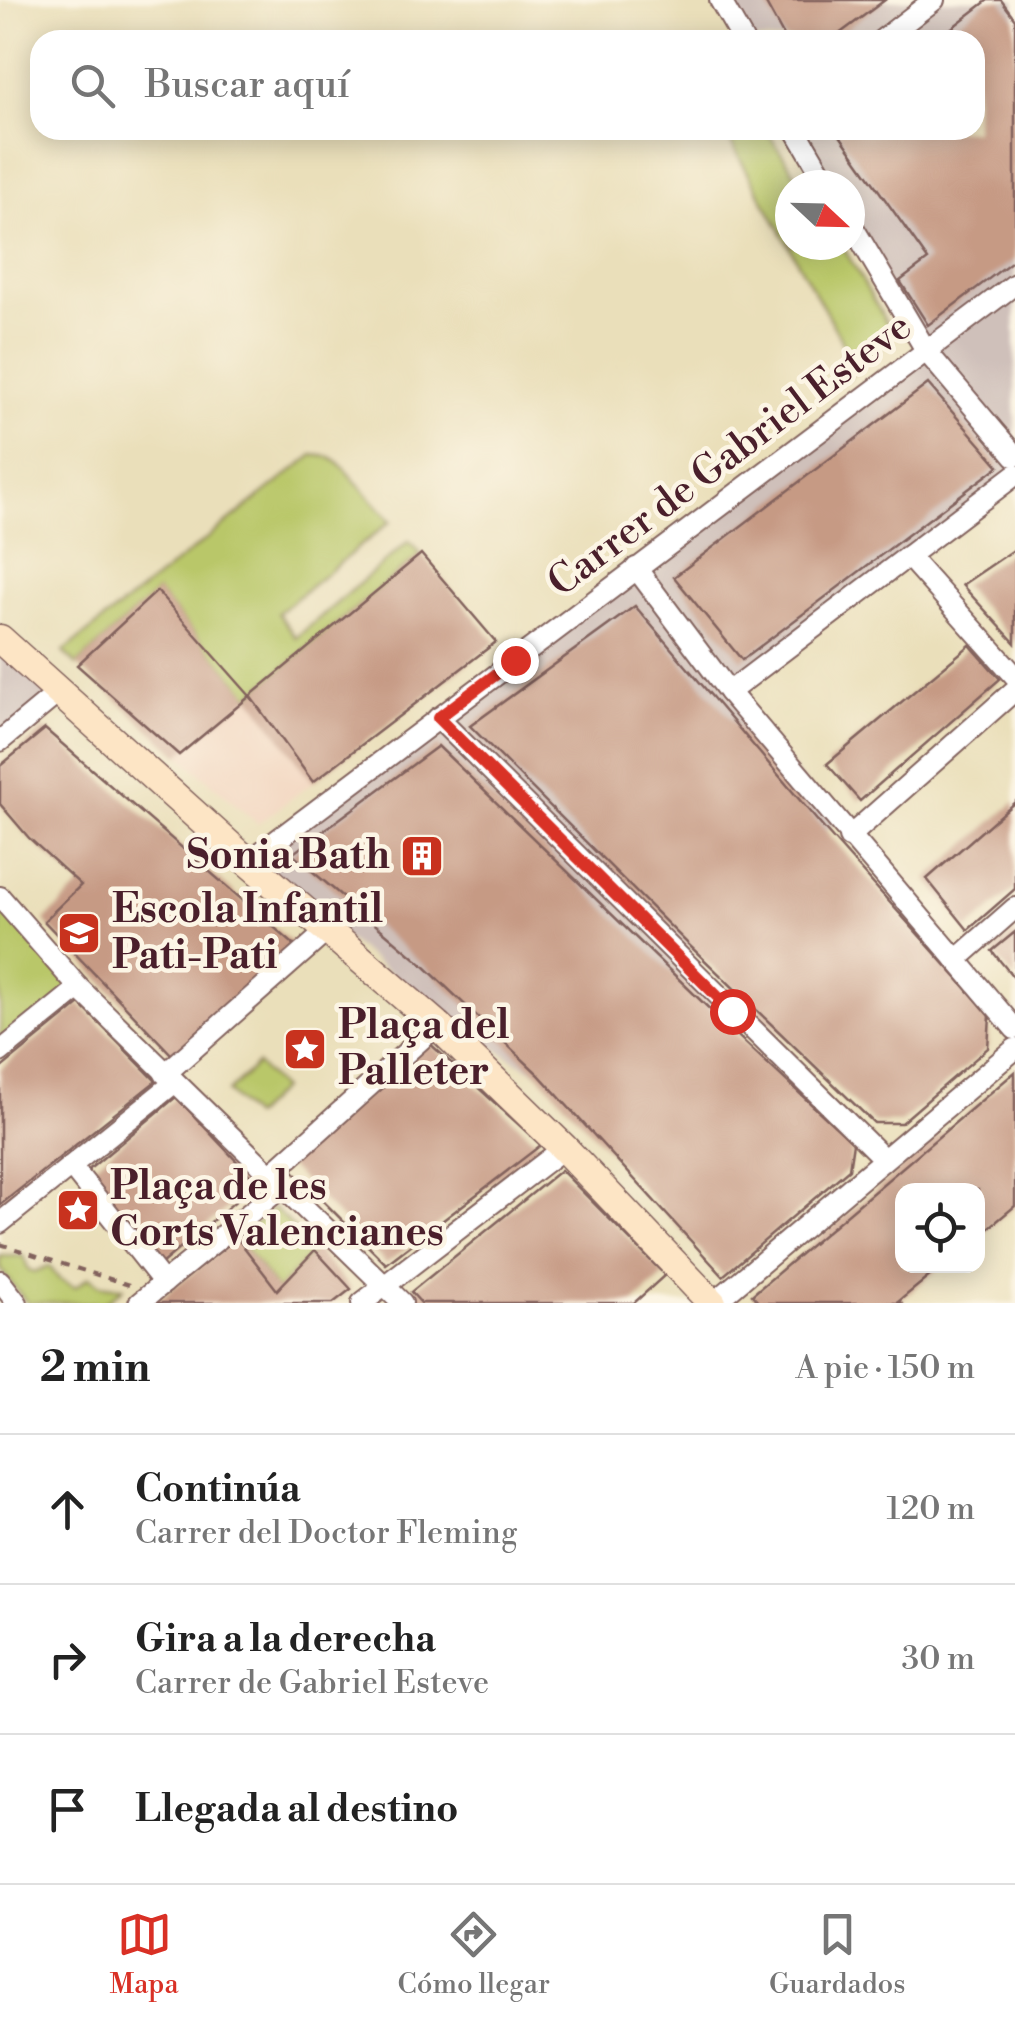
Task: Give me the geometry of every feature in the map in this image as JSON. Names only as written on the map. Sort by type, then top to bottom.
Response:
[{"type":"main road","points":[[0,640],[437,1025],[564,1148],[713,1303]]},
{"type":"street","points":[[720,0],[737,30]]},
{"type":"street","points":[[895,30],[934,0]]},
{"type":"street","points":[[802,140],[819,170]]},
{"type":"street","points":[[865,248],[926,352],[1015,456]]},
{"type":"street","name":"Carrer de Gabriel Esteve","points":[[248,862],[1015,284]]},
{"type":"street","points":[[730,692],[1015,475]]},
{"type":"street","points":[[908,556],[1015,676]]},
{"type":"street","points":[[636,568],[730,692],[849,837],[1015,1029]]},
{"type":"street","points":[[849,837],[1015,690]]},
{"type":"street","points":[[0,741],[58,693]]},
{"type":"street","points":[[438,718],[884,1159]]},
{"type":"street","points":[[0,897],[79,988],[402,1303]]},
{"type":"street","points":[[956,960],[1015,908]]},
{"type":"street","points":[[0,1223],[170,1078],[328,930]]},
{"type":"street","points":[[0,1052],[79,988]]},
{"type":"street","points":[[71,1166],[152,1292],[276,1181],[437,1025]]},
{"type":"street","points":[[713,1303],[1015,1049]]},
{"type":"street","points":[[362,1303],[564,1148]]},
{"type":"street","points":[[0,1281],[17,1303]]},
{"type":"path","points":[[0,1244],[152,1292]]},
{"type":"shaded area","points":[[728,0],[1015,0],[1015,475],[730,692],[837,822],[678,955],[732,1011],[648,1085],[538,1074],[458,1026],[248,862],[926,352],[865,248],[865,170],[819,170],[802,140],[985,140],[985,30],[743,30]]},
{"type":"shaded area","points":[[421,554],[496,642],[258,824],[179,755]]},
{"type":"shaded area","points":[[0,640],[58,693],[0,741]]},
{"type":"green space","points":[[730,140],[773,140],[793,170],[775,170],[775,221]]},
{"type":"green space","points":[[797,260],[851,260],[890,329],[881,347],[847,379],[851,357]]},
{"type":"green space","points":[[313,455],[337,461],[391,521],[278,613],[296,638],[409,541],[421,554],[250,696],[157,592],[77,665],[63,652]]},
{"type":"green space","points":[[0,897],[79,988],[0,1048]]},
{"type":"green space","points":[[257,1064],[281,1089],[252,1117],[228,1092]]},
{"type":"green space","points":[[274,1208],[315,1250],[277,1290],[237,1238]]},
{"type":"green space","points":[[0,1256],[23,1256],[34,1272],[49,1266],[59,1279],[75,1287],[89,1277],[100,1285],[123,1288],[105,1303],[27,1303],[0,1269]]},
{"type":"building","points":[[764,0],[885,0],[844,30],[780,30]]},
{"type":"building","points":[[988,0],[1001,0],[1015,19],[1015,259],[928,325],[900,281],[928,260],[843,140],[985,140],[985,30],[949,30]]},
{"type":"building","points":[[928,384],[999,466],[742,660],[674,577]]},
{"type":"building","points":[[1015,549],[1015,643],[962,585]]},
{"type":"building","points":[[421,554],[496,642],[313,782],[250,696]]},
{"type":"building","points":[[157,591],[250,696],[179,755],[77,665]]},
{"type":"building","points":[[635,606],[826,831],[990,1015],[988,1048],[901,1123],[874,1123],[470,726]]},
{"type":"building","points":[[970,645],[1000,679],[860,801],[827,764]]},
{"type":"building","points":[[45,729],[299,949],[173,1056],[44,921],[81,885],[29,838],[0,804],[0,766]]},
{"type":"building","points":[[438,746],[853,1143],[849,1169],[723,1276],[538,1074],[422,964],[292,854]]},
{"type":"building","points":[[1015,802],[1015,889],[968,930],[927,879]]},
{"type":"building","points":[[1015,932],[1015,979],[992,951]]},
{"type":"building","points":[[80,1004],[156,1081],[0,1205],[0,1069]]},
{"type":"building","points":[[427,1041],[541,1145],[386,1264],[286,1164]]},
{"type":"building","points":[[1015,1072],[1015,1206],[985,1231],[985,1183],[895,1183],[895,1273],[933,1273],[901,1303],[759,1303],[752,1295]]},
{"type":"building","points":[[176,1097],[257,1183],[161,1264],[86,1172]]},
{"type":"building","points":[[561,1170],[665,1275],[634,1303],[421,1303],[411,1292]]},
{"type":"building","points":[[237,1238],[277,1290],[315,1250],[351,1289],[333,1303],[154,1303]]},
{"type":"place","name":"Sonia Bath","points":[[422,856]]},
{"type":"place","name":"Escola Infantil Pati-Pati","points":[[79,933]]},
{"type":"place","name":"Plaça del Palleter","points":[[305,1049]]},
{"type":"place","name":"Plaça de les Corts Valencianes","points":[[78,1210]]},
{"type":"route","points":[[515,660],[438,718],[732,1011]]}]
